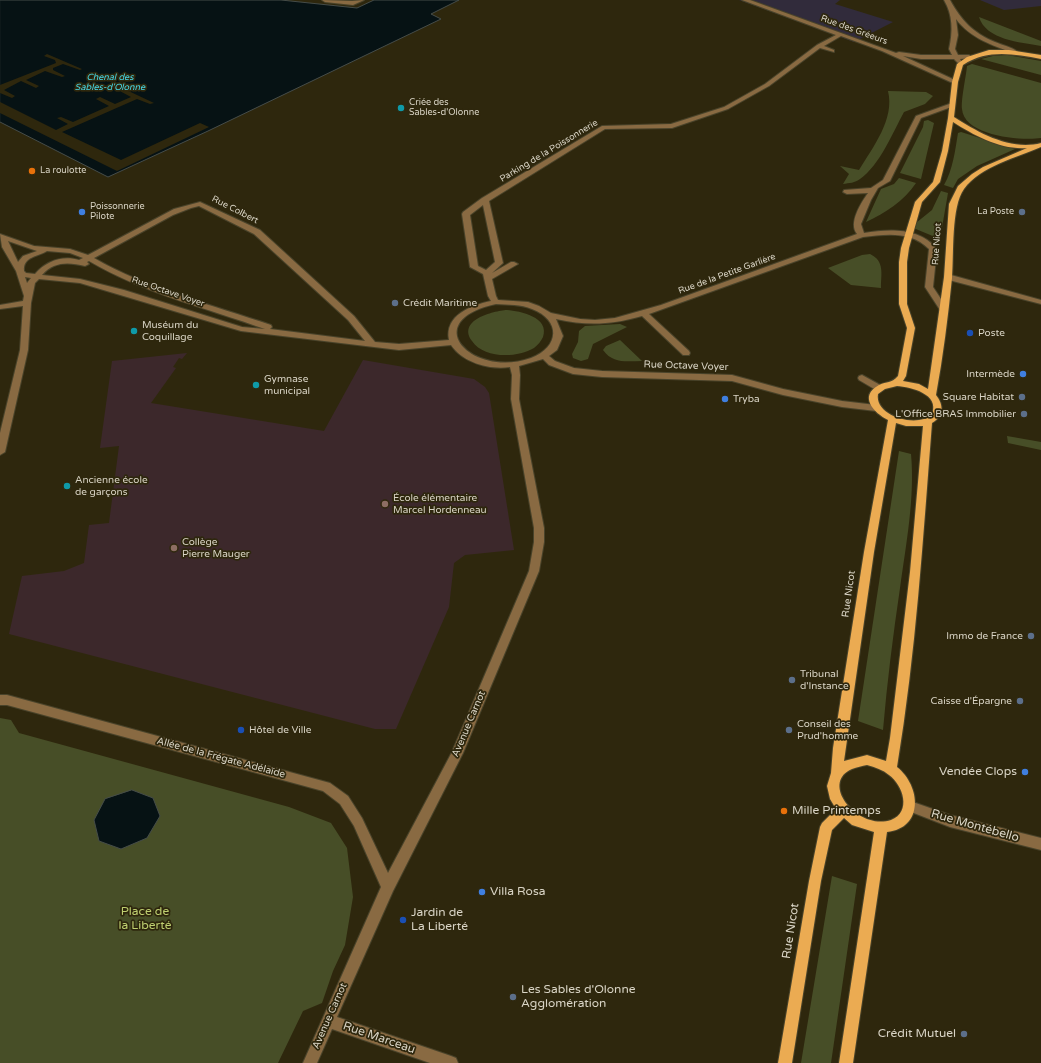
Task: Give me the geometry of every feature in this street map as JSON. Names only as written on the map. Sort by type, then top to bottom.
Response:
[{"type":"main road","points":[[897,383],[902,376],[911,328],[903,304],[903,262],[919,202],[936,182],[945,151],[951,118],[955,82],[960,64],[969,57],[984,52],[995,51],[1015,52],[1041,57]]},
{"type":"main road","points":[[951,118],[968,130],[1007,144],[1026,147],[1041,145]]},
{"type":"main road","name":"Rue Nicot","points":[[932,396],[948,277],[953,204],[961,188],[974,175],[985,168],[1041,145]]},
{"type":"main road","points":[[897,383],[913,385],[927,391],[939,407],[938,413],[934,418],[928,422],[907,424],[892,420],[876,408],[873,397],[879,388],[897,383]]},
{"type":"main road","name":"Rue Nicot","points":[[837,772],[839,748],[869,552],[892,420]]},
{"type":"main road","points":[[891,768],[896,738],[915,572],[928,422]]},
{"type":"main road","points":[[861,760],[879,762],[891,768],[901,777],[908,788],[911,799],[910,806],[904,817],[897,823],[881,827],[867,826],[854,820],[843,811],[834,794],[833,785],[837,772],[844,765],[861,760]]},
{"type":"main road","name":"Rue Nicot","points":[[785,1063],[815,881],[826,827],[843,811]]},
{"type":"main road","points":[[846,1063],[881,827]]},
{"type":"street","points":[[324,0],[353,3],[361,0]]},
{"type":"street","name":"Rue des Gréeurs","points":[[745,0],[884,50],[955,82]]},
{"type":"street","points":[[947,0],[952,10],[970,32],[1015,52]]},
{"type":"street","points":[[952,10],[955,35],[952,48],[960,64]]},
{"type":"street","name":"Parking de la Poissonnerie","points":[[487,275],[474,267],[466,214],[485,200],[604,127],[672,126],[726,108],[767,85],[819,46],[839,35]]},
{"type":"street","points":[[819,46],[832,51]]},
{"type":"street","points":[[884,50],[921,57],[969,57]]},
{"type":"street","points":[[862,235],[858,228],[859,217],[874,190],[886,181],[918,118],[925,114],[952,105]]},
{"type":"street","points":[[847,192],[874,190]]},
{"type":"street","points":[[485,200],[499,263],[487,275]]},
{"type":"street","name":"Rue Colbert","points":[[80,263],[101,249],[176,211],[194,204],[204,205],[257,232],[351,318],[373,345]]},
{"type":"street","name":"Rue de la Petite Garlière","points":[[548,315],[586,322],[610,320],[643,313],[664,307],[862,235],[875,233],[910,234]]},
{"type":"street","points":[[910,234],[928,242],[933,249],[929,287],[943,308]]},
{"type":"street","points":[[2,237],[4,245],[19,271],[27,299]]},
{"type":"street","name":"Rue Octave Voyer","points":[[2,237],[33,248],[70,251],[88,258],[112,272],[286,333]]},
{"type":"street","points":[[19,271],[22,262],[26,258],[33,254],[52,250]]},
{"type":"street","points":[[0,452],[24,350],[27,299],[33,280],[43,269],[55,262],[65,260],[112,272]]},
{"type":"street","points":[[487,275],[514,264]]},
{"type":"street","name":"Rue Octave Voyer","points":[[19,271],[33,280],[73,279],[121,292],[241,329],[398,347],[454,342]]},
{"type":"street","points":[[487,275],[492,296],[496,302]]},
{"type":"street","points":[[948,277],[1041,302]]},
{"type":"street","points":[[0,307],[27,299]]},
{"type":"street","points":[[496,302],[508,302],[531,306],[548,315],[554,320],[558,332],[555,345],[544,356],[530,362],[514,365],[492,365],[464,354],[454,342],[453,329],[461,317],[476,307],[496,302]]},
{"type":"street","points":[[643,313],[686,353]]},
{"type":"street","name":"Rue Octave Voyer","points":[[544,356],[552,363],[573,371],[602,374],[732,378],[784,392],[842,404],[876,408]]},
{"type":"street","name":"Avenue Carnot","points":[[310,1063],[388,887],[457,753],[534,571],[539,542],[539,528],[515,400],[516,376],[514,365]]},
{"type":"street","points":[[862,378],[879,388]]},
{"type":"street","name":"Allée de la Frégate Adélaïde","points":[[2,699],[326,787],[344,800],[358,822],[388,887]]},
{"type":"street","name":"Rue Montébello","points":[[910,806],[950,822],[1041,844]]},
{"type":"street","name":"Rue Marceau","points":[[328,1021],[451,1063]]},
{"type":"shaded area","points":[[739,0],[840,0],[835,4],[893,22],[854,42]]},
{"type":"shaded area","points":[[980,0],[1041,0],[1041,6],[1004,10]]},
{"type":"shaded area","name":"Collège Pierre Mauger","points":[[187,353],[182,359],[179,358],[173,367],[176,368],[151,403],[324,431],[363,360],[474,379],[485,387],[489,393],[514,550],[465,555],[454,563],[449,607],[396,729],[375,729],[9,634],[22,576],[64,571],[84,563],[89,525],[109,523],[119,446],[100,448],[112,361]]},
{"type":"green space","points":[[979,17],[1041,41],[1041,46],[1005,39],[996,35],[983,25]]},
{"type":"green space","points":[[1007,55],[1041,61],[1041,75],[981,59]]},
{"type":"green space","points":[[972,64],[1041,83],[1041,138],[1020,139],[995,135],[972,125],[965,118],[962,109],[963,94],[967,66]]},
{"type":"green space","points":[[888,91],[926,92],[933,96],[925,104],[904,112],[880,157],[867,173],[852,183],[843,184],[849,174],[840,166],[859,170],[886,122],[889,101]]},
{"type":"green space","points":[[928,120],[934,123],[921,179],[900,173],[923,127],[924,121]]},
{"type":"green space","points":[[961,132],[1015,149],[977,166],[958,179],[953,188],[944,185],[952,166],[958,133]]},
{"type":"green space","points":[[899,178],[916,183],[894,206],[866,222],[881,189],[894,184]]},
{"type":"green space","points":[[941,191],[948,193],[940,239],[911,227],[932,210]]},
{"type":"green space","points":[[870,254],[878,260],[880,264],[881,288],[851,285],[828,268],[862,255]]},
{"type":"green space","points":[[507,310],[532,316],[542,324],[544,330],[543,337],[539,343],[534,348],[527,351],[510,355],[492,354],[477,347],[469,334],[469,327],[473,322],[494,312]]},
{"type":"green space","points":[[620,324],[627,327],[593,344],[588,359],[581,361],[573,358],[572,354],[578,342],[579,331],[585,326]]},
{"type":"green space","points":[[620,340],[642,361],[616,360],[611,358],[603,350],[606,346]]},
{"type":"green space","points":[[1007,436],[1041,442],[1041,450],[1008,443]]},
{"type":"green space","points":[[899,451],[911,454],[912,487],[907,538],[890,659],[883,730],[858,721]]},
{"type":"green space","name":"Place de la Liberté","points":[[0,718],[11,720],[19,733],[289,807],[331,823],[347,848],[353,897],[345,945],[333,971],[322,1003],[303,1011],[278,1063],[0,1063]]},
{"type":"green space","points":[[832,876],[857,884],[831,1063],[801,1063]]},
{"type":"water","name":"Chenal des Sables-d'Olonne","points":[[0,0],[281,0],[357,8],[374,0],[459,0],[431,14],[441,19],[208,131],[108,177],[0,122]]},
{"type":"water","points":[[132,790],[153,798],[160,816],[147,838],[121,849],[99,841],[94,820],[105,799]]},
{"type":"pier","points":[[47,54],[82,69],[80,70],[63,64],[53,68],[53,70],[65,76],[62,77],[45,71],[26,80],[39,86],[36,88],[21,81],[4,90],[15,96],[12,98],[0,93],[0,85],[56,63],[55,60],[44,56]]},
{"type":"pier","points":[[120,87],[154,103],[150,104],[137,99],[62,132],[121,160],[200,123],[209,127],[117,171],[0,113],[0,102],[56,130],[68,124],[57,118],[61,117],[73,122],[109,106],[96,99],[100,97],[115,104],[131,97],[116,89]]},
{"type":"place","name":"Criée des Sables-d'Olonne","points":[[401,108]]},
{"type":"place","name":"La roulotte","points":[[32,171]]},
{"type":"place","name":"Poissonnerie Pilote","points":[[82,212]]},
{"type":"place","name":"La Poste","points":[[1022,212]]},
{"type":"place","name":"Crédit Maritime","points":[[395,303]]},
{"type":"place","name":"Muséum du Coquillage","points":[[134,331]]},
{"type":"place","name":"Poste","points":[[970,333]]},
{"type":"place","name":"Intermède","points":[[1023,374]]},
{"type":"place","name":"Gymnase municipal","points":[[256,385]]},
{"type":"place","name":"Square Habitat","points":[[1022,397]]},
{"type":"place","name":"Tryba","points":[[725,399]]},
{"type":"place","name":"L'Office BRAS Immobilier","points":[[1024,414]]},
{"type":"place","name":"Ancienne école de garçons","points":[[67,486]]},
{"type":"place","name":"École élémentaire Marcel Hordenneau","points":[[385,504]]},
{"type":"place","name":"Collège Pierre Mauger","points":[[174,548]]},
{"type":"place","name":"Immo de France","points":[[1031,636]]},
{"type":"place","name":"Tribunal d'Instance","points":[[792,680]]},
{"type":"place","name":"Caisse d'Épargne","points":[[1020,701]]},
{"type":"place","name":"Hôtel de Ville","points":[[241,730]]},
{"type":"place","name":"Conseil des Prud'homme","points":[[789,730]]},
{"type":"place","name":"Vendée Clops","points":[[1025,772]]},
{"type":"place","name":"Mille Printemps","points":[[784,811]]},
{"type":"place","name":"Villa Rosa","points":[[482,892]]},
{"type":"place","name":"Jardin de La Liberté","points":[[403,920]]},
{"type":"place","name":"Les Sables d'Olonne Agglomération","points":[[513,997]]},
{"type":"place","name":"Crédit Mutuel","points":[[964,1034]]}]
